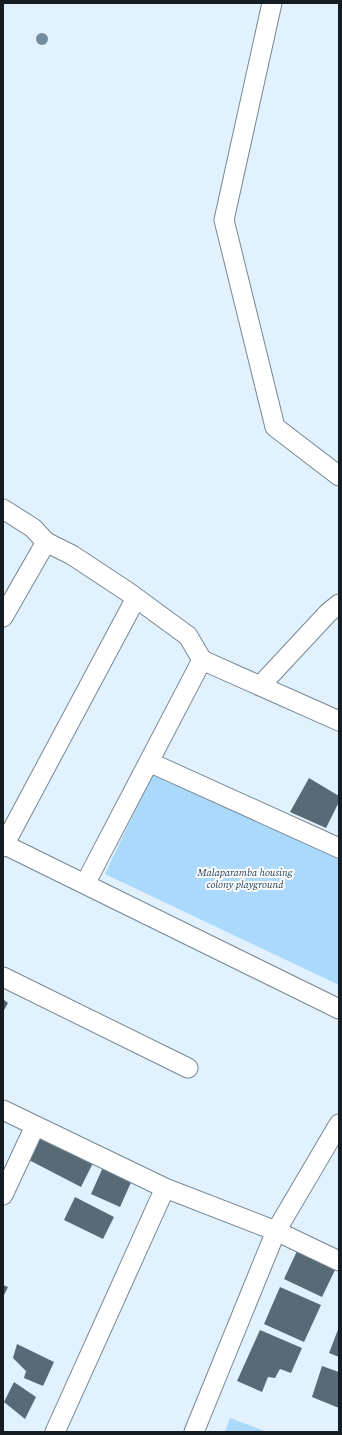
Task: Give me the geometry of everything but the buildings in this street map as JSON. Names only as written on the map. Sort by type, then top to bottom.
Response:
[{"type":"street","points":[[272,3],[224,220],[275,427],[339,476]]},
{"type":"street","points":[[3,509],[33,528],[46,542],[72,555],[136,598],[188,636],[202,660],[339,720]]},
{"type":"street","points":[[3,617],[46,542]]},
{"type":"street","points":[[136,598],[3,845],[339,1009]]},
{"type":"street","points":[[260,686],[335,612]]},
{"type":"street","points":[[85,884],[202,660]]},
{"type":"street","points":[[149,762],[339,848]]},
{"type":"street","points":[[3,977],[188,1068]]},
{"type":"street","points":[[3,1110],[165,1188],[276,1231],[339,1261]]},
{"type":"street","points":[[194,1432],[276,1231],[339,1124]]},
{"type":"street","points":[[3,1195],[35,1126]]},
{"type":"street","points":[[55,1432],[165,1188]]},
{"type":"green space","name":"Malaparamba housing colony playground","points":[[154,771],[339,859],[339,985],[105,874]]},
{"type":"green space","points":[[230,1418],[267,1432],[225,1432]]}]
